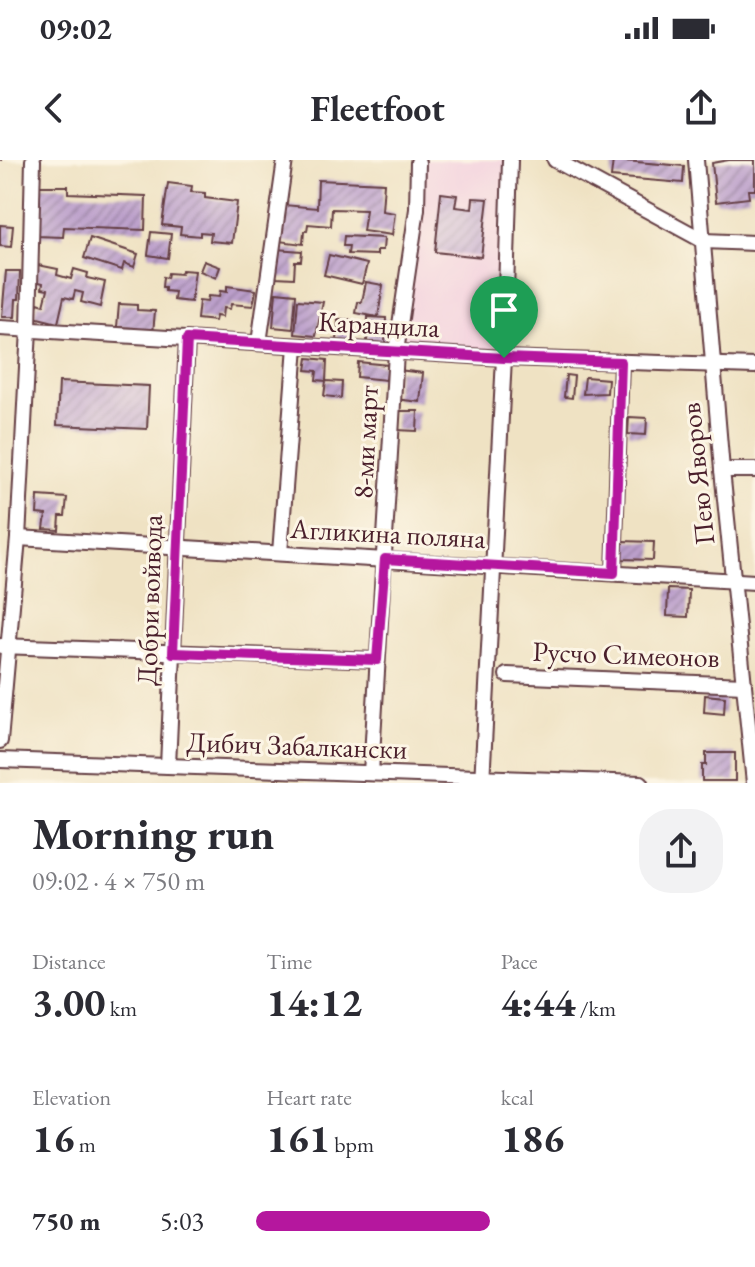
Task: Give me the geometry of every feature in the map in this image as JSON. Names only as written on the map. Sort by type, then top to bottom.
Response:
[{"type":"street","points":[[0,741],[4,646],[18,538],[29,329],[33,160]]},
{"type":"street","points":[[259,343],[285,160]]},
{"type":"street","points":[[482,780],[504,358],[510,160]]},
{"type":"street","points":[[555,160],[704,241],[755,243]]},
{"type":"street","name":"Пею Яворов","points":[[696,160],[722,470],[754,783]]},
{"type":"street","name":"8-ми март","points":[[371,773],[396,352],[417,209],[420,161]]},
{"type":"street","name":"Карандила","points":[[0,328],[504,358],[755,366]]},
{"type":"street","name":"Добри войвода","points":[[168,766],[187,339]]},
{"type":"street","points":[[280,553],[296,346]]},
{"type":"street","points":[[614,573],[621,362]]},
{"type":"street","points":[[722,470],[755,470]]},
{"type":"street","name":"Агликина поляна","points":[[18,538],[755,582]]},
{"type":"street","points":[[4,646],[377,660]]},
{"type":"street","name":"Русчо Симеонов","points":[[507,675],[744,685]]},
{"type":"street","name":"Дибич Забалкански","points":[[0,760],[482,780],[641,783]]},
{"type":"shaded area","points":[[510,160],[504,358],[396,352],[418,162]]},
{"type":"building","points":[[613,160],[684,166],[683,183],[611,177]]},
{"type":"building","points":[[755,160],[755,190],[748,190],[749,198],[716,202],[712,163]]},
{"type":"building","points":[[318,180],[384,183],[382,211],[395,213],[392,235],[363,231],[366,210],[332,209],[331,226],[308,224],[303,244],[278,241],[284,205],[317,208]]},
{"type":"building","points":[[168,183],[192,186],[191,192],[205,193],[205,198],[237,202],[232,243],[210,241],[211,233],[200,232],[200,236],[180,234],[181,227],[162,225]]},
{"type":"building","points":[[38,186],[68,186],[68,193],[146,196],[145,230],[64,227],[63,237],[36,236]]},
{"type":"building","points":[[441,193],[457,195],[455,207],[472,209],[473,198],[488,199],[481,257],[435,252]]},
{"type":"building","points":[[0,225],[13,226],[11,247],[0,246]]},
{"type":"building","points":[[151,232],[171,234],[168,258],[148,255]]},
{"type":"building","points":[[344,236],[384,238],[383,250],[377,250],[377,255],[348,254],[349,246],[343,246]]},
{"type":"building","points":[[90,238],[138,254],[134,267],[124,263],[122,270],[84,258]]},
{"type":"building","points":[[275,249],[302,251],[301,261],[295,261],[294,278],[276,277]]},
{"type":"building","points":[[329,255],[367,264],[362,284],[324,275]]},
{"type":"building","points":[[204,261],[220,267],[216,278],[200,271]]},
{"type":"building","points":[[38,265],[58,269],[57,275],[71,279],[74,269],[88,273],[87,278],[105,282],[100,307],[81,302],[83,293],[75,291],[73,299],[64,297],[58,323],[34,317],[38,303],[44,305],[48,289],[42,288],[43,283],[35,281]]},
{"type":"building","points":[[182,270],[195,271],[191,302],[174,300],[175,292],[165,291],[162,287],[163,277],[167,278],[168,273],[181,274]]},
{"type":"building","points":[[6,271],[20,271],[15,317],[2,317]]},
{"type":"building","points":[[366,282],[383,285],[378,317],[356,313]]},
{"type":"building","points":[[227,286],[256,290],[253,306],[231,304],[230,309],[223,308],[222,317],[216,316],[215,321],[197,319],[199,301],[207,302],[208,296],[219,297],[220,291],[227,292]]},
{"type":"building","points":[[276,292],[296,294],[293,329],[273,327]]},
{"type":"building","points":[[298,300],[323,302],[316,336],[295,334]]},
{"type":"building","points":[[119,304],[137,305],[137,310],[155,311],[153,333],[117,327]]},
{"type":"building","points":[[368,317],[386,318],[385,343],[367,342]]},
{"type":"building","points":[[338,320],[352,320],[351,342],[337,342]]},
{"type":"building","points":[[308,358],[327,360],[326,381],[316,380],[317,371],[306,370]]},
{"type":"building","points":[[358,362],[388,365],[386,380],[357,377]]},
{"type":"building","points":[[398,370],[423,373],[420,402],[395,399]]},
{"type":"building","points":[[566,375],[574,376],[572,398],[564,397]]},
{"type":"building","points":[[585,377],[608,379],[607,393],[583,394]]},
{"type":"building","points":[[326,381],[342,382],[341,398],[324,396]]},
{"type":"building","points":[[59,382],[149,386],[147,429],[57,425]]},
{"type":"building","points":[[396,411],[418,411],[417,431],[396,430]]},
{"type":"building","points":[[629,417],[647,418],[646,435],[628,434]]},
{"type":"building","points":[[38,496],[67,498],[65,516],[60,516],[59,530],[44,529],[46,515],[37,514]]},
{"type":"building","points":[[622,541],[654,542],[653,560],[622,559]]},
{"type":"building","points":[[668,589],[689,590],[688,617],[667,616]]},
{"type":"building","points":[[705,695],[725,697],[724,714],[704,712]]},
{"type":"building","points":[[706,753],[735,753],[735,781],[702,781]]},
{"type":"route","points":[[187,339],[504,358],[621,362],[614,573],[385,559],[377,660],[173,653],[187,339]]}]
